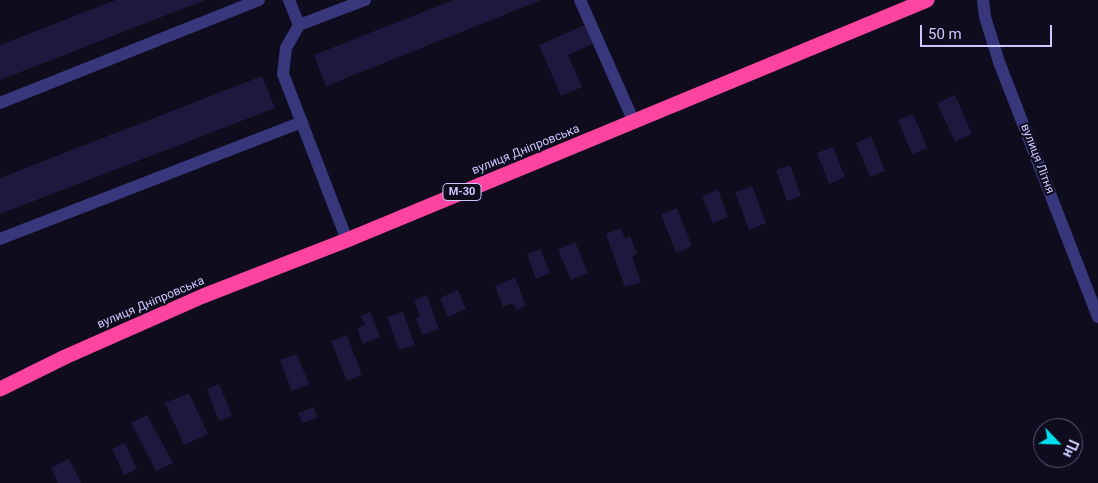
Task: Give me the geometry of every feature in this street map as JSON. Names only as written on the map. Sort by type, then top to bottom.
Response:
[{"type":"highway","name":"вулиця Дніпровська","points":[[0,389],[65,357],[203,296],[347,240],[926,0]]},
{"type":"street","points":[[0,103],[259,0]]},
{"type":"street","points":[[289,0],[299,25]]},
{"type":"street","points":[[347,240],[284,74],[286,48],[299,25],[365,0]]},
{"type":"street","points":[[580,0],[634,122]]},
{"type":"street","name":"вулиця Літня","points":[[983,0],[984,17],[999,62],[1098,317]]},
{"type":"street","points":[[0,239],[302,122]]},
{"type":"building","points":[[116,0],[205,0],[0,80],[0,45]]},
{"type":"building","points":[[453,0],[541,0],[326,86],[314,55]]},
{"type":"building","points":[[587,24],[595,43],[568,55],[582,87],[561,96],[539,45]]},
{"type":"building","points":[[262,76],[275,108],[0,214],[0,178]]},
{"type":"building","points":[[955,95],[972,134],[955,142],[937,103]]},
{"type":"building","points":[[913,114],[927,148],[912,154],[898,120]]},
{"type":"building","points":[[871,136],[885,171],[870,177],[856,143]]},
{"type":"building","points":[[833,147],[845,177],[829,184],[817,153]]},
{"type":"building","points":[[790,165],[801,196],[787,201],[776,170]]},
{"type":"building","points":[[752,186],[766,223],[749,230],[735,192]]},
{"type":"building","points":[[718,190],[728,217],[713,223],[702,196]]},
{"type":"building","points":[[677,208],[692,246],[676,253],[661,214]]},
{"type":"building","points":[[621,228],[625,238],[630,236],[637,254],[632,256],[641,282],[625,287],[606,234]]},
{"type":"building","points":[[575,242],[588,273],[571,280],[558,249]]},
{"type":"building","points":[[540,249],[550,273],[536,279],[527,254]]},
{"type":"building","points":[[515,278],[526,306],[516,310],[513,303],[503,307],[495,286]]},
{"type":"building","points":[[458,290],[466,309],[448,317],[440,298]]},
{"type":"building","points":[[427,295],[439,329],[422,335],[416,318],[420,317],[414,300]]},
{"type":"building","points":[[370,312],[380,337],[363,344],[357,329],[365,325],[361,316]]},
{"type":"building","points":[[403,312],[415,345],[399,350],[387,317]]},
{"type":"building","points":[[347,335],[362,375],[347,381],[331,341]]},
{"type":"building","points":[[297,354],[309,384],[292,391],[280,360]]},
{"type":"building","points":[[219,384],[232,416],[219,421],[207,389]]},
{"type":"building","points":[[189,393],[208,434],[184,445],[165,403]]},
{"type":"building","points":[[314,407],[317,418],[302,423],[298,413]]},
{"type":"building","points":[[147,415],[173,463],[156,471],[131,423]]},
{"type":"building","points":[[125,443],[137,469],[124,475],[112,449]]},
{"type":"building","points":[[69,459],[81,483],[58,483],[51,468]]}]
